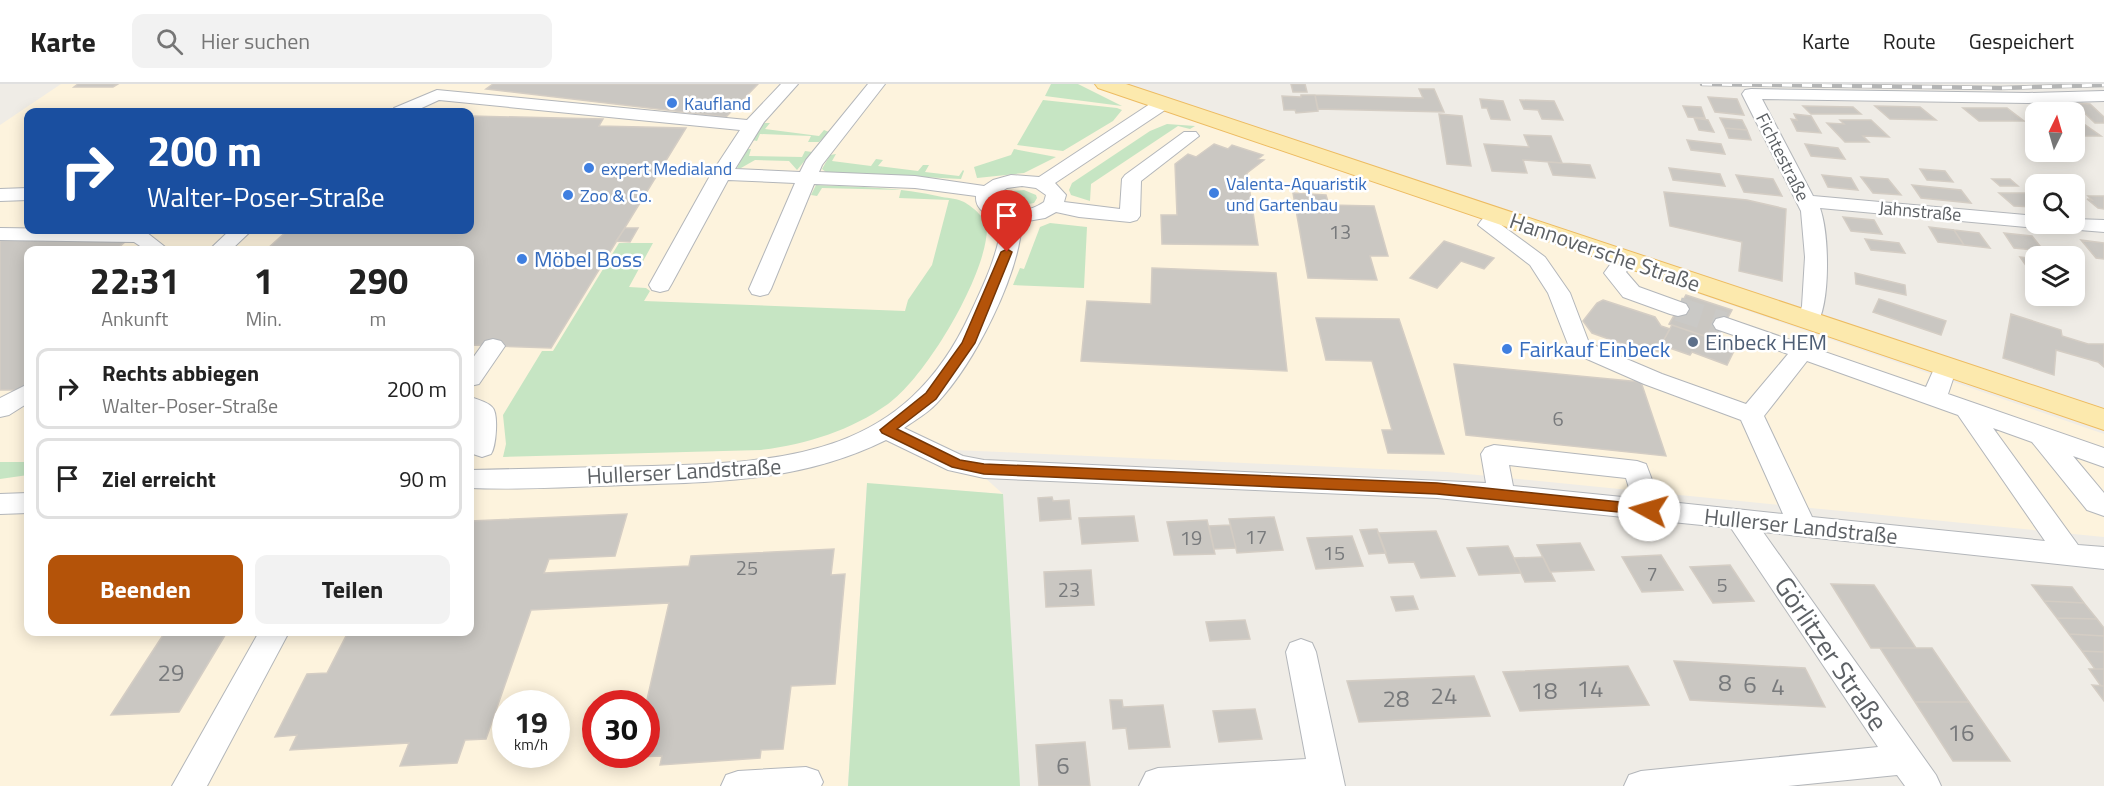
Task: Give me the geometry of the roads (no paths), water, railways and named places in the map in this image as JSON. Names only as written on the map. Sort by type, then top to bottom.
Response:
[{"type":"main road","name":"Hannoversche Straße","points":[[1106,84],[2104,420]]},
{"type":"street","points":[[408,108],[437,95],[452,84]]},
{"type":"street","points":[[660,285],[721,174],[752,126],[790,84]]},
{"type":"street","points":[[760,289],[813,164],[877,84]]},
{"type":"street","name":"Fichtestraße","points":[[1808,321],[1813,306],[1816,257],[1810,211],[1751,94],[2028,98],[2104,96]]},
{"type":"street","points":[[437,95],[752,126]]},
{"type":"street","points":[[1042,183],[1162,104]]},
{"type":"street","points":[[1053,205],[1079,211],[1130,216],[1132,179],[1190,136]]},
{"type":"street","points":[[721,174],[915,182],[987,192]]},
{"type":"street","points":[[1032,181],[1042,183],[1056,195],[1053,205],[1041,213],[1012,216],[992,210],[985,198],[987,192],[1001,183],[1032,181]]},
{"type":"street","points":[[0,195],[24,194]]},
{"type":"street","name":"Jahnstraße","points":[[1805,201],[2025,221]]},
{"type":"street","points":[[887,430],[931,396],[968,343],[1007,252],[1012,232],[1012,216]]},
{"type":"street","points":[[1496,216],[1488,225],[1538,261],[1559,293],[1579,347],[1653,379],[1751,415],[1802,525]]},
{"type":"street","points":[[2085,225],[2104,226]]},
{"type":"street","points":[[0,234],[139,236],[153,246]]},
{"type":"street","points":[[224,246],[237,234]]},
{"type":"street","points":[[1624,259],[1615,273],[1631,292],[1678,309]]},
{"type":"street","points":[[1724,324],[2104,458]]},
{"type":"street","points":[[474,373],[493,346]]},
{"type":"street","points":[[1751,415],[1802,352]]},
{"type":"street","points":[[1934,398],[1945,366]]},
{"type":"street","points":[[0,409],[24,394]]},
{"type":"street","points":[[474,407],[483,412],[483,448]]},
{"type":"street","points":[[1967,410],[2069,554]]},
{"type":"street","name":"Hullerser Landstraße","points":[[474,479],[760,470],[813,461],[847,450],[887,430],[957,464],[984,469],[1437,489],[1501,494],[2104,558]]},
{"type":"street","points":[[2041,436],[2097,504],[2104,506]]},
{"type":"street","points":[[1501,494],[1494,454],[1637,470],[1649,510]]},
{"type":"street","points":[[0,504],[24,503]]},
{"type":"street","name":"Görlitzer Straße","points":[[1739,519],[1924,786]]},
{"type":"street","points":[[189,786],[272,636]]},
{"type":"street","points":[[1156,786],[1158,783],[1326,779],[1301,652]]},
{"type":"street","points":[[1641,786],[1905,759]]},
{"type":"street","points":[[738,786],[806,782]]},
{"type":"tunnel","points":[[1678,309],[1724,324]]},
{"type":"railway","points":[[1702,84],[2001,88],[2104,85]]},
{"type":"place","name":"Kaufland","points":[[672,103]]},
{"type":"place","name":"expert Medialand","points":[[589,168]]},
{"type":"place","name":"Valenta-Aquaristik und Gartenbau","points":[[1214,193]]},
{"type":"place","name":"Zoo & Co.","points":[[568,195]]},
{"type":"place","name":"Möbel Boss","points":[[522,259]]},
{"type":"place","name":"Einbeck HEM","points":[[1693,342]]},
{"type":"place","name":"Fairkauf Einbeck","points":[[1507,349]]}]
